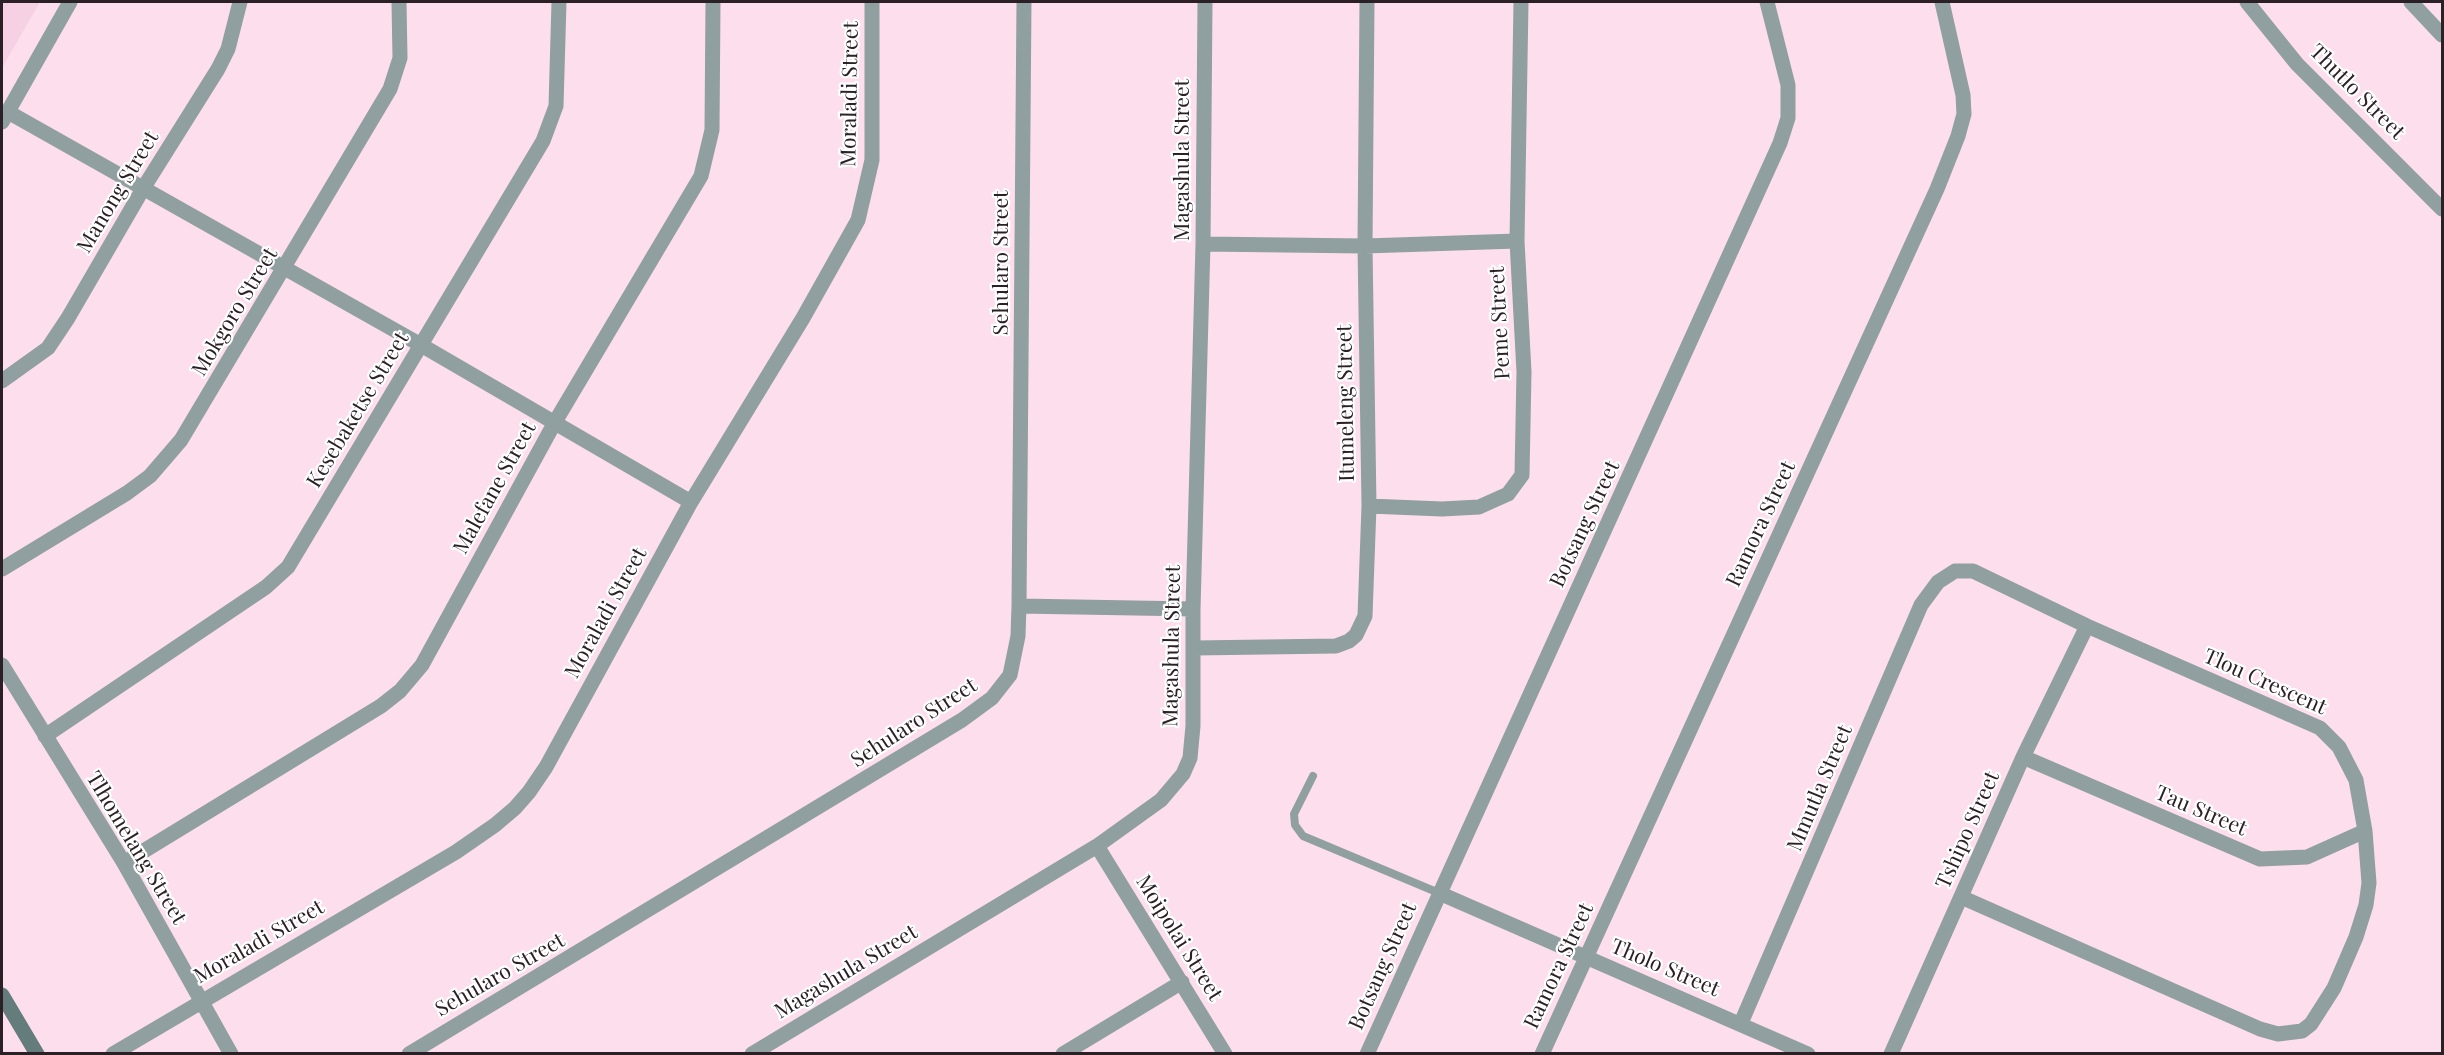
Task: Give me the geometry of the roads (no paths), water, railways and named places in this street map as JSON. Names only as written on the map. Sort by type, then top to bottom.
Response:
[{"type":"street","points":[[70,2],[4,117],[144,187],[691,502]]},
{"type":"street","name":"Manong Street","points":[[2,381],[36,359],[58,336],[144,187],[218,69],[235,26],[240,2]]},
{"type":"street","name":"Mokgoro Street","points":[[2,569],[127,494],[167,459],[195,418],[375,118],[394,80],[400,58],[399,2]]},
{"type":"street","name":"Kesebaketse Street","points":[[45,736],[281,575],[294,559],[502,214],[553,120],[559,85],[559,2]]},
{"type":"street","name":"Malefane Street","points":[[124,862],[381,706],[405,685],[429,654],[555,422],[687,203],[706,161],[712,130],[713,2]]},
{"type":"street","name":"Moraladi Street","points":[[113,1053],[456,852],[515,808],[546,766],[691,502],[803,318],[858,220],[872,160],[872,2]]},
{"type":"street","name":"Sehularo Street","points":[[410,1053],[921,745],[992,698],[1010,675],[1018,636],[1019,606],[1024,2]]},
{"type":"street","name":"Magashula Street","points":[[752,1053],[1097,846],[1161,800],[1182,774],[1190,758],[1203,244],[1205,2]]},
{"type":"street","name":"Itumeleng Street","points":[[1194,648],[1319,647],[1349,641],[1362,626],[1365,616],[1369,506],[1365,246],[1367,2]]},
{"type":"street","name":"Peme Street","points":[[1369,506],[1442,509],[1479,507],[1497,501],[1518,484],[1524,460],[1517,241],[1521,2]]},
{"type":"street","name":"Botsang Street","points":[[1367,1053],[1780,143],[1788,118],[1788,85],[1767,2]]},
{"type":"street","name":"Ramora Street","points":[[1542,1053],[1937,189],[1959,136],[1964,114],[1964,95],[1942,2]]},
{"type":"street","name":"Thutlo Street","points":[[2247,2],[2263,25],[2297,64],[2442,209]]},
{"type":"street","points":[[2411,2],[2442,35]]},
{"type":"street","points":[[1203,244],[1365,246],[1517,241]]},
{"type":"street","name":"Tlou Crescent","points":[[1946,575],[1955,571],[1973,571],[2087,626],[2320,728],[2349,761],[2356,780],[2365,831],[2369,883],[2356,937],[2322,1009],[2311,1024],[2302,1031],[2289,1034],[2260,1029],[1961,897]]},
{"type":"street","name":"Mmutla Street","points":[[1741,1023],[1922,605],[1946,575]]},
{"type":"street","points":[[1019,606],[1193,609]]},
{"type":"street","name":"Tshipo Street","points":[[1890,1053],[2024,757],[2087,626]]},
{"type":"street","name":"Tlhomelang Street","points":[[2,666],[124,862],[231,1053]]},
{"type":"street","name":"Tau Street","points":[[2024,757],[2260,860],[2307,857],[2365,831]]},
{"type":"street","name":"Moipolai Street","points":[[1097,846],[1226,1053]]},
{"type":"street","name":"Tholo Street","points":[[1439,892],[1585,958],[1808,1053]]},
{"type":"street","points":[[1063,1053],[1182,982]]},
{"type":"street","points":[[2,995],[37,1053]]},
{"type":"lane","points":[[1312,776],[1294,814],[1295,825],[1303,836],[1439,892]]}]
